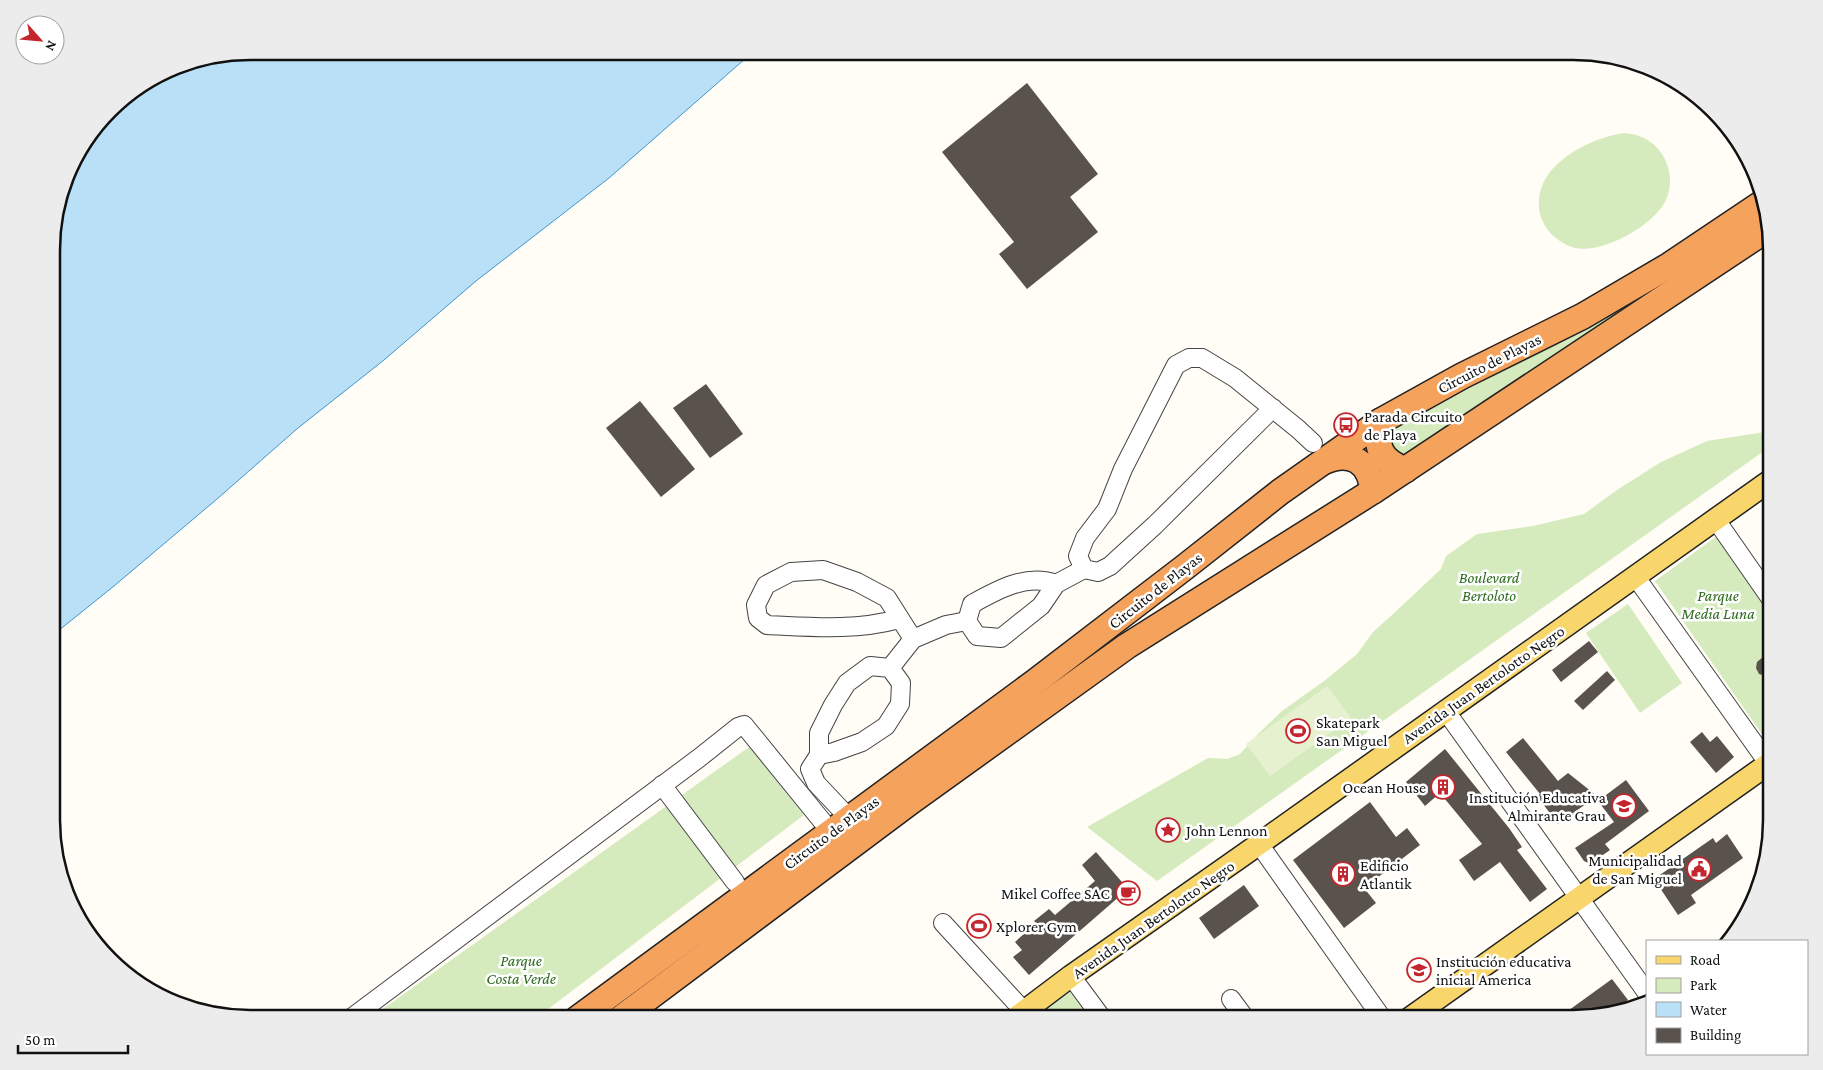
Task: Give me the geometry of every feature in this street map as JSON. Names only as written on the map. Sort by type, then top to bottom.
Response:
[{"type":"highway","name":"Circuito de Playas","points":[[589,1010],[1043,676],[1178,573],[1280,492],[1319,452],[1381,421],[1462,376],[1583,316],[1670,266],[1758,206]]},
{"type":"highway","name":"Circuito de Playas","points":[[632,1010],[910,802],[1127,646],[1373,491],[1762,233]]},
{"type":"highway","points":[[1381,421],[1377,433],[1378,446],[1384,457],[1393,465],[1405,470]]},
{"type":"highway","points":[[1319,452],[1358,461],[1372,479],[1373,491]]},
{"type":"main road","name":"Avenida Juan Bertolotto Negro","points":[[1029,1010],[1071,976],[1763,486]]},
{"type":"main road","points":[[1421,1010],[1763,771]]},
{"type":"street","points":[[1084,569],[1078,556],[1085,538],[1107,509],[1123,469],[1176,365],[1189,358],[1202,358],[1236,378],[1298,428],[1319,452]]},
{"type":"street","points":[[967,621],[977,636],[1001,638],[1041,606],[1056,584],[1084,569],[1098,572],[1110,566],[1155,525],[1273,408]]},
{"type":"street","points":[[1716,520],[1763,588]]},
{"type":"street","points":[[899,619],[879,624],[836,628],[767,625],[758,618],[756,605],[766,585],[791,572],[823,570],[857,582],[887,598],[913,639]]},
{"type":"street","points":[[1635,576],[1763,754]]},
{"type":"street","points":[[967,621],[972,604],[991,593],[1020,582],[1046,580],[1056,584]]},
{"type":"street","points":[[890,668],[913,639],[946,626],[967,621]]},
{"type":"street","points":[[819,755],[862,742],[886,726],[900,704],[901,683],[890,668],[870,666],[847,683],[819,733],[819,755],[810,768],[816,783],[840,825]]},
{"type":"street","points":[[1445,710],[1646,992]]},
{"type":"street","points":[[362,1010],[738,727],[744,725],[840,825]]},
{"type":"street","points":[[662,785],[735,882]]},
{"type":"street","points":[[1259,844],[1376,1010]]},
{"type":"street","points":[[943,923],[1017,1010]]},
{"type":"street","points":[[1071,976],[1096,1010]]},
{"type":"street","points":[[1231,999],[1239,1010]]},
{"type":"green space","points":[[1624,133],[1637,135],[1648,140],[1662,154],[1667,163],[1670,182],[1665,202],[1659,211],[1638,229],[1612,242],[1586,249],[1575,248],[1565,244],[1551,234],[1542,220],[1539,202],[1542,187],[1550,173],[1562,160],[1576,150],[1608,136]]},
{"type":"green space","points":[[1677,276],[1409,458],[1390,451],[1389,435],[1401,425]]},
{"type":"green space","name":"Boulevard Bertoloto","points":[[1763,432],[1763,452],[1157,881],[1087,827],[1208,758],[1227,759],[1240,754],[1282,711],[1324,681],[1357,654],[1373,632],[1441,569],[1446,556],[1477,534],[1533,526],[1584,514],[1661,462],[1707,441]]},
{"type":"green space","name":"Parque Media Luna","points":[[1717,536],[1763,602],[1763,736],[1655,581]]},
{"type":"green space","points":[[1628,604],[1682,683],[1640,713],[1586,633]]},
{"type":"green space","name":"Skatepark San Miguel","points":[[1327,686],[1351,718],[1270,776],[1246,744]]},
{"type":"green space","name":"Parque Costa Verde","points":[[749,747],[804,815],[547,1010],[382,1010]]},
{"type":"green space","points":[[1070,992],[1084,1010],[1046,1010]]},
{"type":"water","points":[[238,60],[744,60],[609,178],[476,281],[384,360],[298,428],[114,586],[60,629],[60,238],[66,201],[74,177],[85,155],[99,134],[134,99],[155,85],[177,74],[201,66]]},
{"type":"building","points":[[1027,83],[1098,174],[1070,197],[1098,232],[1027,289],[999,254],[1014,242],[942,152]]},
{"type":"building","points":[[706,384],[743,434],[710,458],[673,408]]},
{"type":"building","points":[[640,401],[695,469],[661,497],[606,428]]},
{"type":"building","points":[[1589,641],[1598,652],[1561,682],[1552,670]]},
{"type":"building","points":[[1763,657],[1763,675],[1759,674],[1756,668],[1757,662]]},
{"type":"building","points":[[1607,671],[1615,680],[1583,710],[1574,701]]},
{"type":"building","points":[[1702,732],[1710,742],[1717,736],[1734,757],[1716,773],[1690,742]]},
{"type":"building","points":[[1523,738],[1558,781],[1568,773],[1597,796],[1558,824],[1537,796],[1540,794],[1506,752]]},
{"type":"building","points":[[1445,749],[1509,828],[1522,847],[1517,850],[1547,889],[1530,902],[1500,862],[1474,881],[1459,860],[1482,844],[1440,793],[1425,806],[1406,782]]},
{"type":"building","name":"Institución Educativa Almirante Grau","points":[[1626,780],[1649,811],[1605,844],[1610,850],[1590,864],[1584,861],[1575,848],[1614,822],[1598,801]]},
{"type":"building","name":"Edificio Atlantik","points":[[1370,802],[1396,837],[1407,828],[1420,845],[1364,888],[1376,903],[1344,928],[1293,860]]},
{"type":"building","name":"Municipalidad de San Miguel","points":[[1727,834],[1743,858],[1691,895],[1696,903],[1678,915],[1654,879],[1713,838],[1716,843]]},
{"type":"building","points":[[1096,852],[1128,889],[1029,975],[1013,957],[1022,950],[1015,942],[1036,923],[1034,921],[1049,909],[1055,915],[1095,881],[1082,865]]},
{"type":"building","points":[[1244,885],[1259,906],[1214,939],[1199,918]]},
{"type":"building","points":[[1612,979],[1628,1000],[1622,1004],[1585,1010],[1569,1010]]},
{"type":"place","name":"Parada Circuito de Playa","points":[[1346,425]]},
{"type":"place","name":"Skatepark San Miguel","points":[[1298,731]]},
{"type":"place","name":"Ocean House","points":[[1443,787]]},
{"type":"place","name":"Institución Educativa Almirante Grau","points":[[1624,806]]},
{"type":"place","name":"John Lennon","points":[[1168,830]]},
{"type":"place","name":"Municipalidad de San Miguel","points":[[1699,869]]},
{"type":"place","name":"Edificio Atlantik","points":[[1343,874]]},
{"type":"place","name":"Mikel Coffee SAC","points":[[1128,893]]},
{"type":"place","name":"Xplorer Gym","points":[[979,926]]},
{"type":"place","name":"Institución educativa inicial America","points":[[1419,970]]}]
